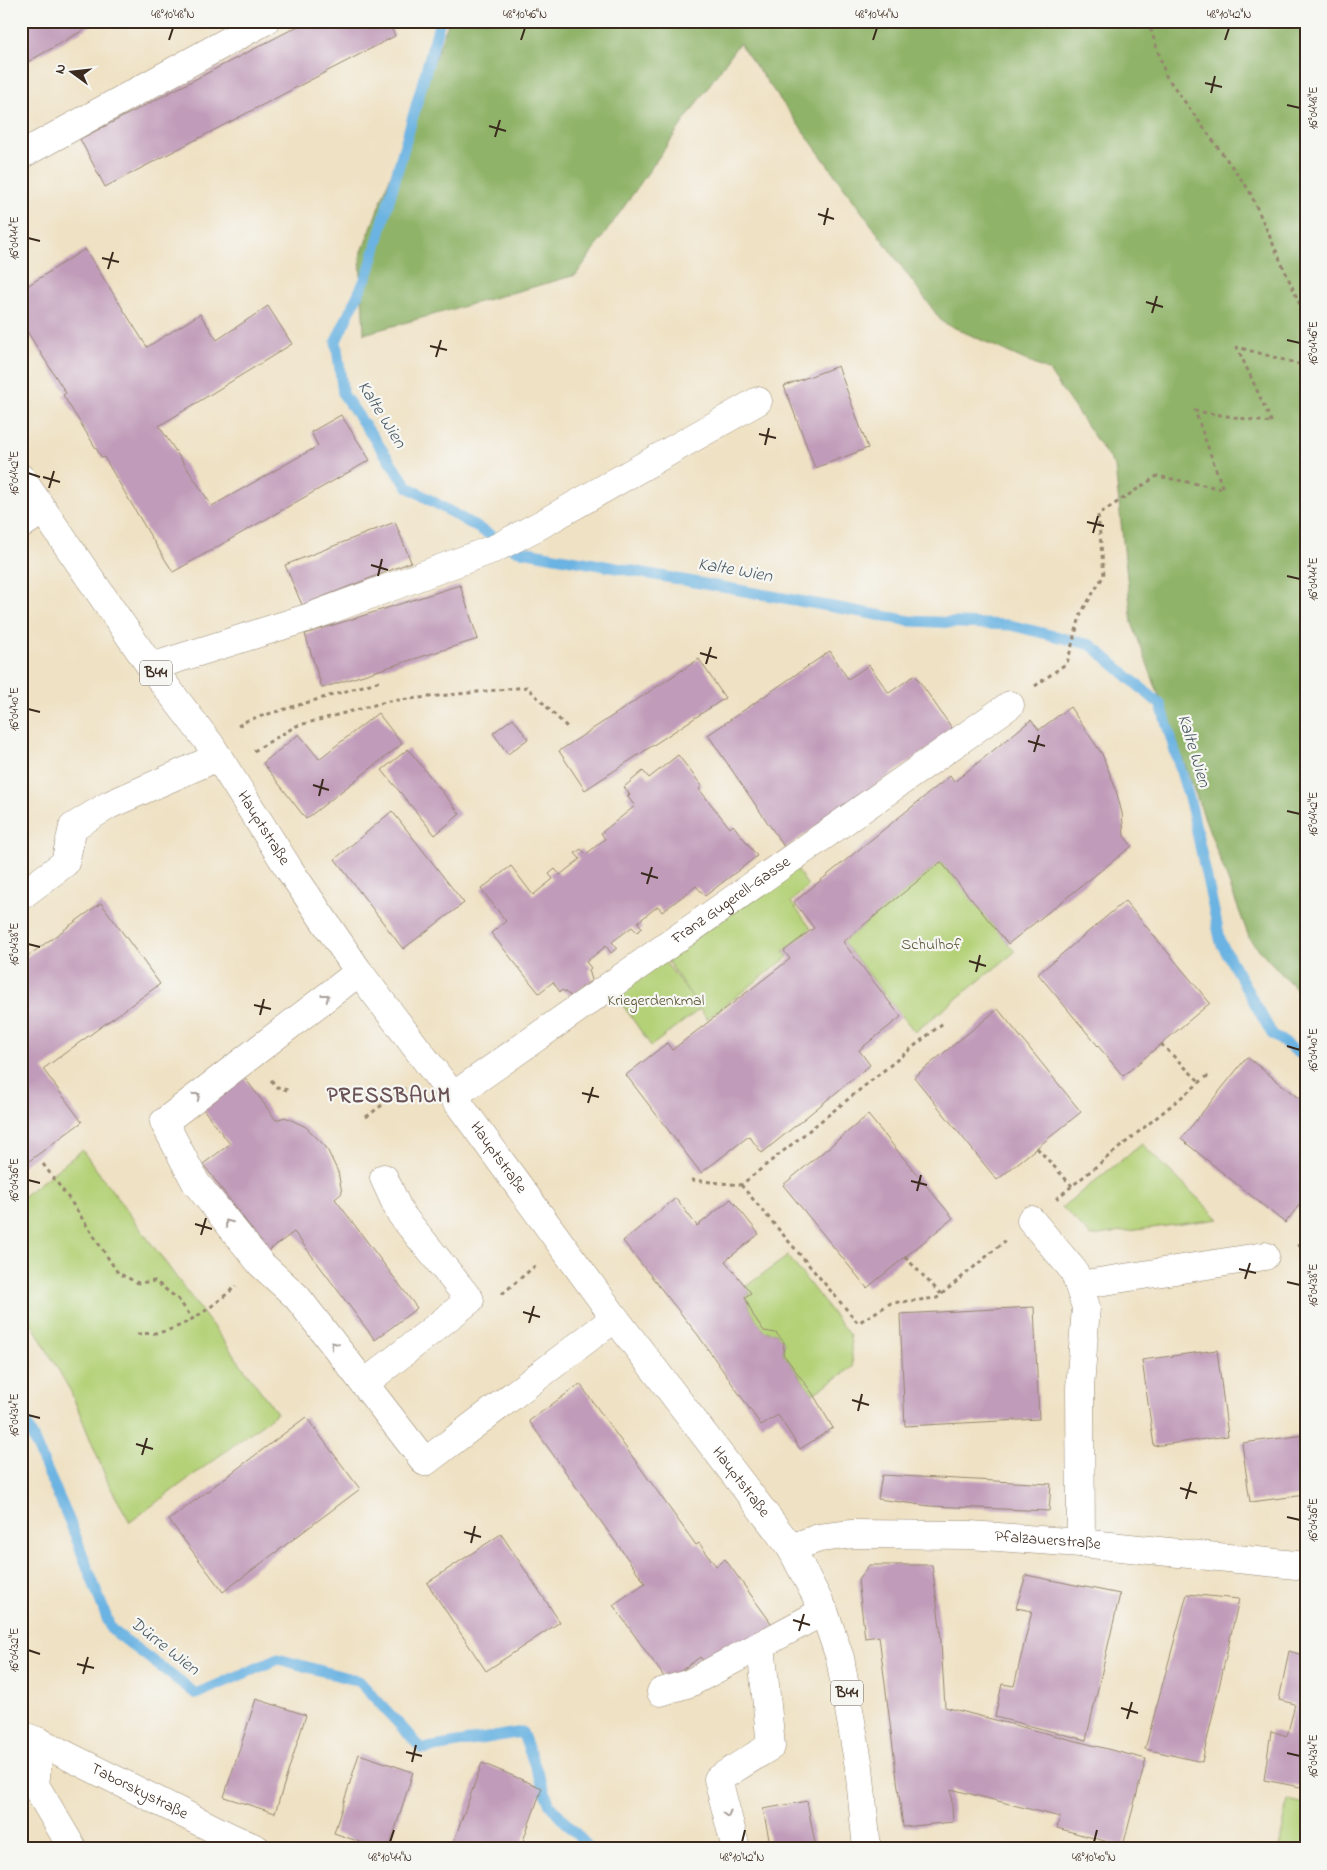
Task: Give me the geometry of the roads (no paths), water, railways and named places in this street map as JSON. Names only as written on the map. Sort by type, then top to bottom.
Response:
[{"type":"main road","points":[[21,155],[265,21]]},
{"type":"main road","points":[[151,667],[310,616],[496,548],[758,401]]},
{"type":"main road","name":"Hauptstraße","points":[[21,478],[151,667],[218,756],[289,869],[358,972],[453,1096],[615,1318],[791,1548],[824,1611],[840,1658],[851,1712],[859,1767],[867,1849]]},
{"type":"main road","points":[[21,525],[43,510]]},
{"type":"main road","name":"Franz Gugerell-Gasse","points":[[453,1096],[1010,704]]},
{"type":"main road","points":[[21,896],[65,863],[73,827],[109,805],[218,756]]},
{"type":"main road","points":[[358,972],[164,1122],[196,1184],[261,1264],[297,1297],[425,1462],[615,1318]]},
{"type":"main road","points":[[364,1384],[470,1300],[400,1213],[384,1178]]},
{"type":"main road","points":[[1031,1220],[1074,1271],[1086,1307],[1080,1388],[1081,1544]]},
{"type":"main road","points":[[1079,1285],[1265,1256]]},
{"type":"main road","name":"Pfalzauerstraße","points":[[791,1548],[819,1538],[852,1534],[970,1535],[1306,1566]]},
{"type":"main road","points":[[661,1692],[690,1683],[824,1611]]},
{"type":"main road","points":[[736,1849],[718,1779],[771,1746],[761,1645]]},
{"type":"main road","points":[[30,1738],[36,1785],[73,1849]]},
{"type":"main road","name":"Taborskystraße","points":[[30,1738],[257,1849]]},
{"type":"waterway","name":"Kalte Wien","points":[[440,21],[369,271],[336,341],[343,394],[408,487],[516,550],[911,621],[1010,625],[1091,645],[1161,705],[1191,805],[1221,943],[1272,1034],[1306,1058]]},
{"type":"waterway","name":"Dürre Wien","points":[[21,1411],[70,1522],[111,1629],[196,1694],[278,1659],[359,1681],[422,1749],[522,1732],[550,1805],[590,1849]]},
{"type":"district","name":"PRESSBAUM","points":[[389,1097]]},
{"type":"park label","name":"Schulhof","points":[[931,945]]},
{"type":"park label","name":"Kriegerdenkmal","points":[[656,1001]]}]
